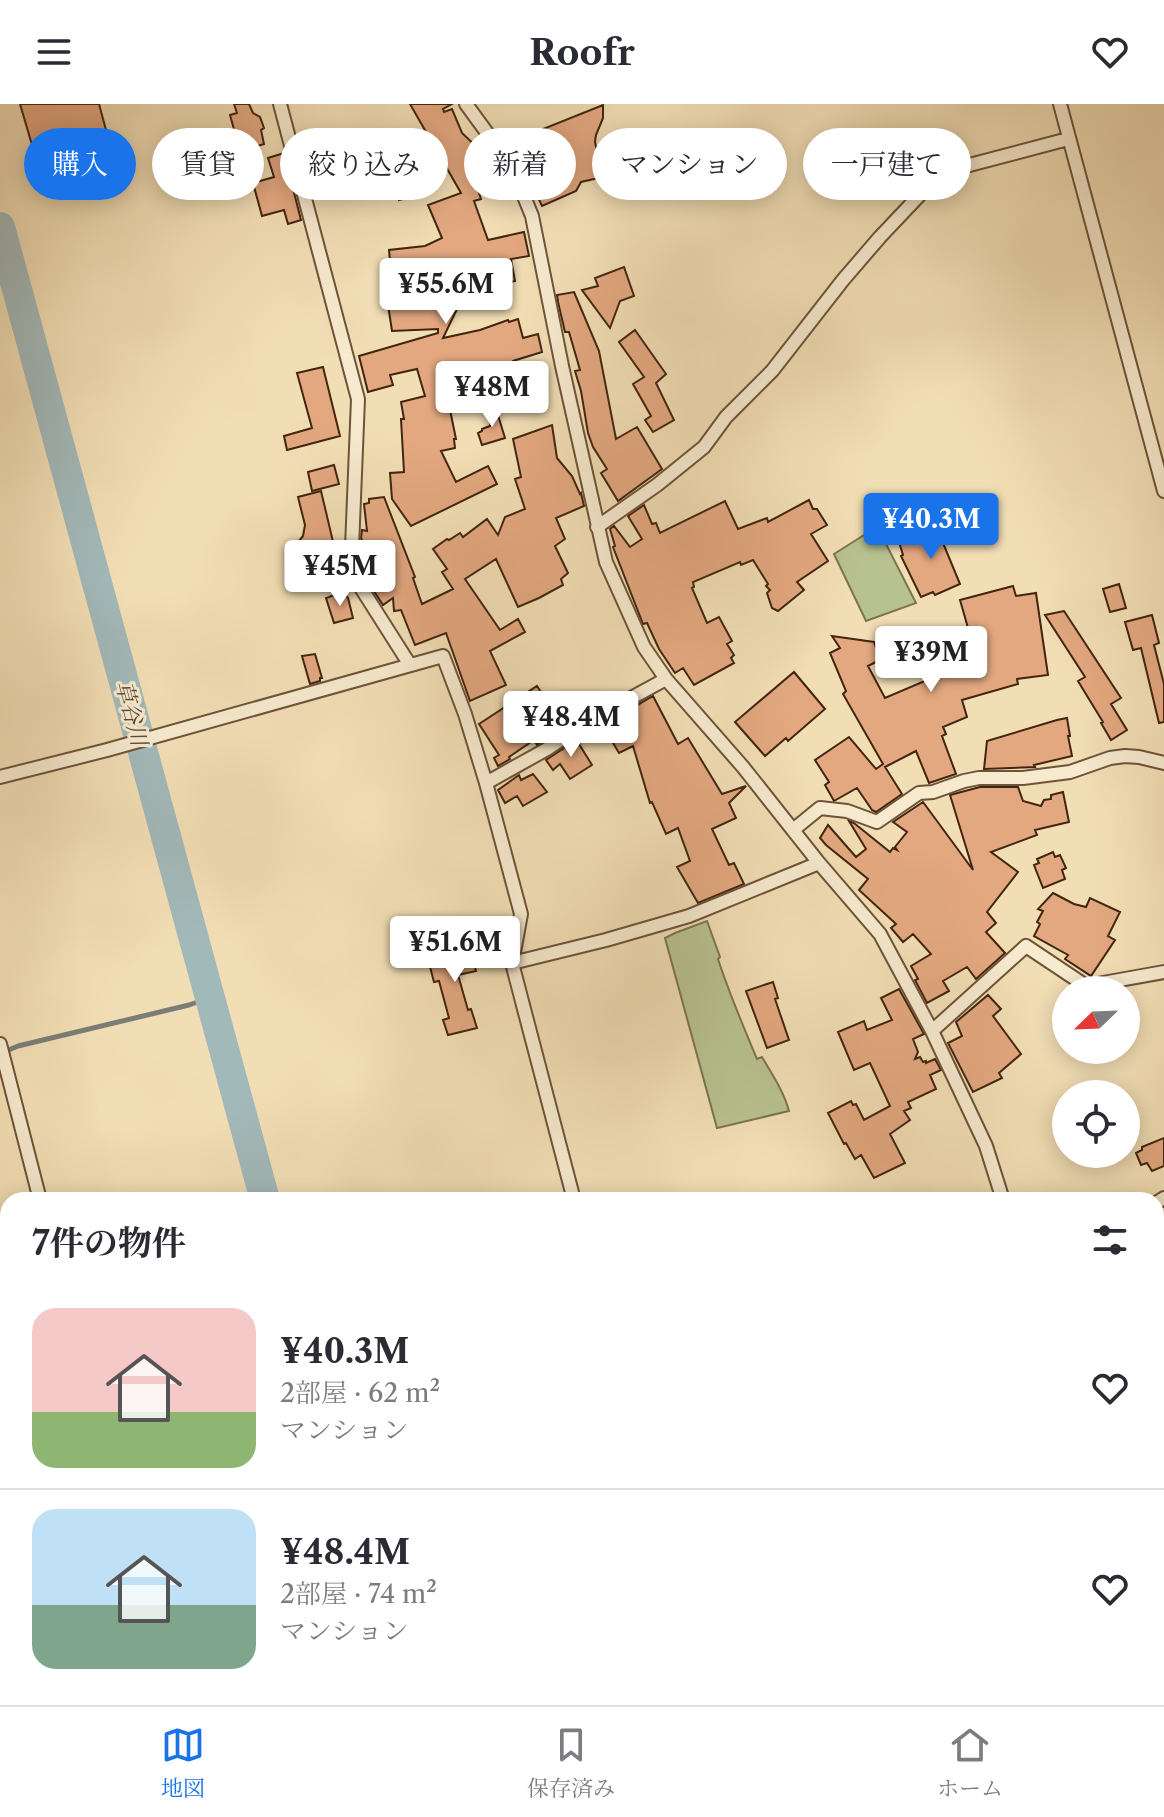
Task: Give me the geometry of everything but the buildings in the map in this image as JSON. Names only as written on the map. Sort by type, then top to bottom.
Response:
[{"type":"street","points":[[280,104],[358,399],[351,572],[410,665]]},
{"type":"street","points":[[466,104],[512,167],[532,216],[606,562],[644,647],[666,679],[743,767],[880,934],[932,1031],[986,1146],[1000,1192]]},
{"type":"street","points":[[1060,104],[1163,485]]},
{"type":"street","points":[[597,527],[704,447],[726,417],[772,371],[861,258],[932,182],[958,168],[1068,139]]},
{"type":"street","points":[[0,777],[443,656],[486,783],[521,914],[512,963],[572,1192]]},
{"type":"street","points":[[486,783],[666,679]]},
{"type":"street","points":[[793,830],[820,808],[847,811],[877,822],[919,793],[933,792],[979,778],[1023,778],[1070,772],[1125,756],[1164,763]]},
{"type":"street","points":[[512,963],[689,916],[819,863]]},
{"type":"street","points":[[932,1031],[1026,946],[1086,986],[1164,972]]},
{"type":"street","points":[[0,1044],[38,1192]]},
{"type":"green space","points":[[875,528],[916,603],[866,621],[834,554]]},
{"type":"green space","points":[[707,921],[727,984],[757,1059],[762,1057],[789,1111],[717,1128],[665,938]]},
{"type":"waterway","name":"草谷川","points":[[0,227],[263,1192]]},
{"type":"waterway","points":[[4,1052],[209,998]]}]
